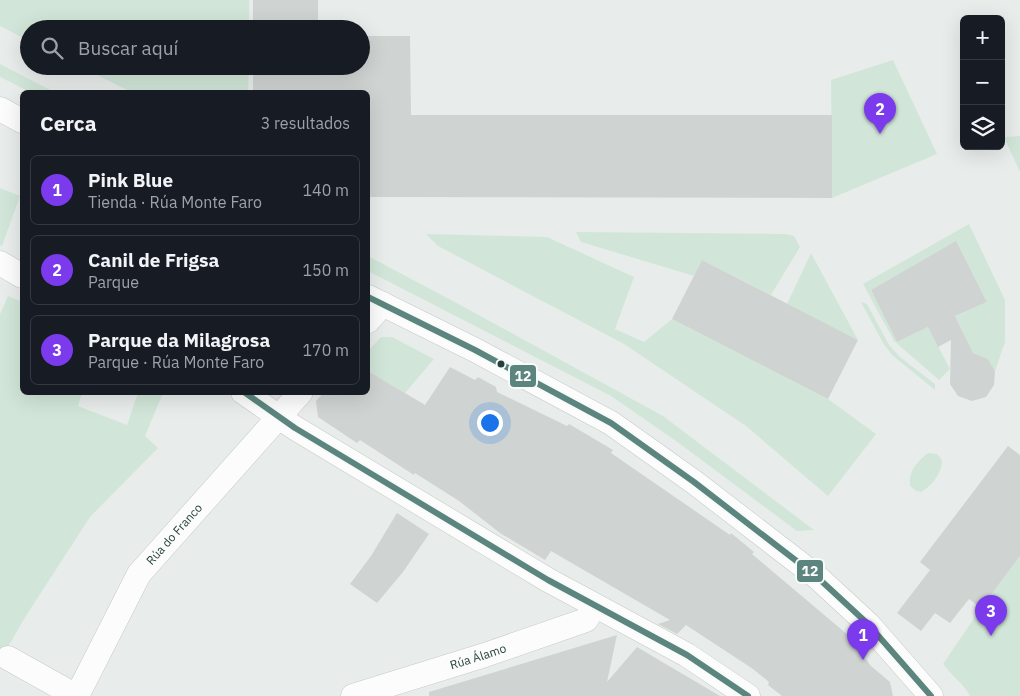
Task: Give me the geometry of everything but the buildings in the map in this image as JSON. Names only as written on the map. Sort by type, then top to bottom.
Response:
[{"type":"street","points":[[0,110],[20,120]]},
{"type":"street","points":[[0,263],[20,275]]},
{"type":"street","points":[[373,307],[484,355],[619,428],[694,482],[816,576],[868,624],[931,696]]},
{"type":"street","points":[[247,395],[278,417],[548,580],[687,655],[748,696]]},
{"type":"street","name":"Rúa do Franco","points":[[77,696],[139,574],[298,395]]},
{"type":"street","name":"Rúa Álamo","points":[[353,696],[485,655],[586,620],[595,606]]},
{"type":"street","points":[[8,658],[77,696]]},
{"type":"green space","points":[[0,0],[249,0],[249,20],[20,20],[20,36],[0,26]]},
{"type":"green space","points":[[893,60],[937,154],[832,198],[831,80]]},
{"type":"green space","points":[[0,64],[50,90],[26,90],[0,77]]},
{"type":"green space","points":[[97,75],[249,75],[248,90],[127,90]]},
{"type":"green space","points":[[1020,136],[1020,172],[1005,139],[1005,137]]},
{"type":"green space","points":[[0,188],[20,196],[2,246],[0,245]]},
{"type":"green space","points":[[969,224],[1005,300],[1005,342],[995,371],[988,359],[966,356],[956,337],[964,334],[955,316],[987,302],[956,242],[871,290],[897,342],[928,327],[950,369],[939,380],[894,341],[863,284]]},
{"type":"green space","points":[[576,232],[785,234],[794,236],[800,247],[771,295],[702,260],[694,276],[581,242]]},
{"type":"green space","points":[[426,234],[547,237],[634,277],[615,329],[644,342],[672,319],[828,399],[876,434],[828,496],[746,426],[624,344],[438,246]]},
{"type":"green space","points":[[811,253],[858,340],[787,304]]},
{"type":"green space","points":[[370,257],[663,416],[814,530],[797,531],[676,441],[611,396],[370,272]]},
{"type":"green space","points":[[8,296],[20,301],[20,395],[81,395],[78,406],[127,425],[137,395],[162,395],[145,436],[158,448],[90,517],[24,619],[0,661],[0,314]]},
{"type":"green space","points":[[861,302],[867,304],[889,345],[900,357],[935,384],[935,390],[892,355],[883,343]]},
{"type":"green space","points":[[381,337],[392,337],[434,359],[405,393],[370,372],[370,349]]},
{"type":"green space","points":[[928,453],[937,454],[942,460],[942,465],[936,479],[929,486],[921,492],[916,491],[910,486],[910,476],[917,463]]},
{"type":"green space","points":[[1020,556],[1020,696],[970,696],[943,664],[981,608]]},
{"type":"transit line","name":"12","points":[[370,298],[475,350],[611,423],[694,482],[816,576],[868,624],[931,696]]},
{"type":"transit line","name":"12","points":[[248,395],[295,428],[548,580],[687,655],[748,696]]},
{"type":"place","name":"Canil de Frigsa","points":[[880,134]]},
{"type":"place","name":"Parque da Milagrosa","points":[[991,636]]},
{"type":"place","name":"Pink Blue","points":[[863,660]]}]
